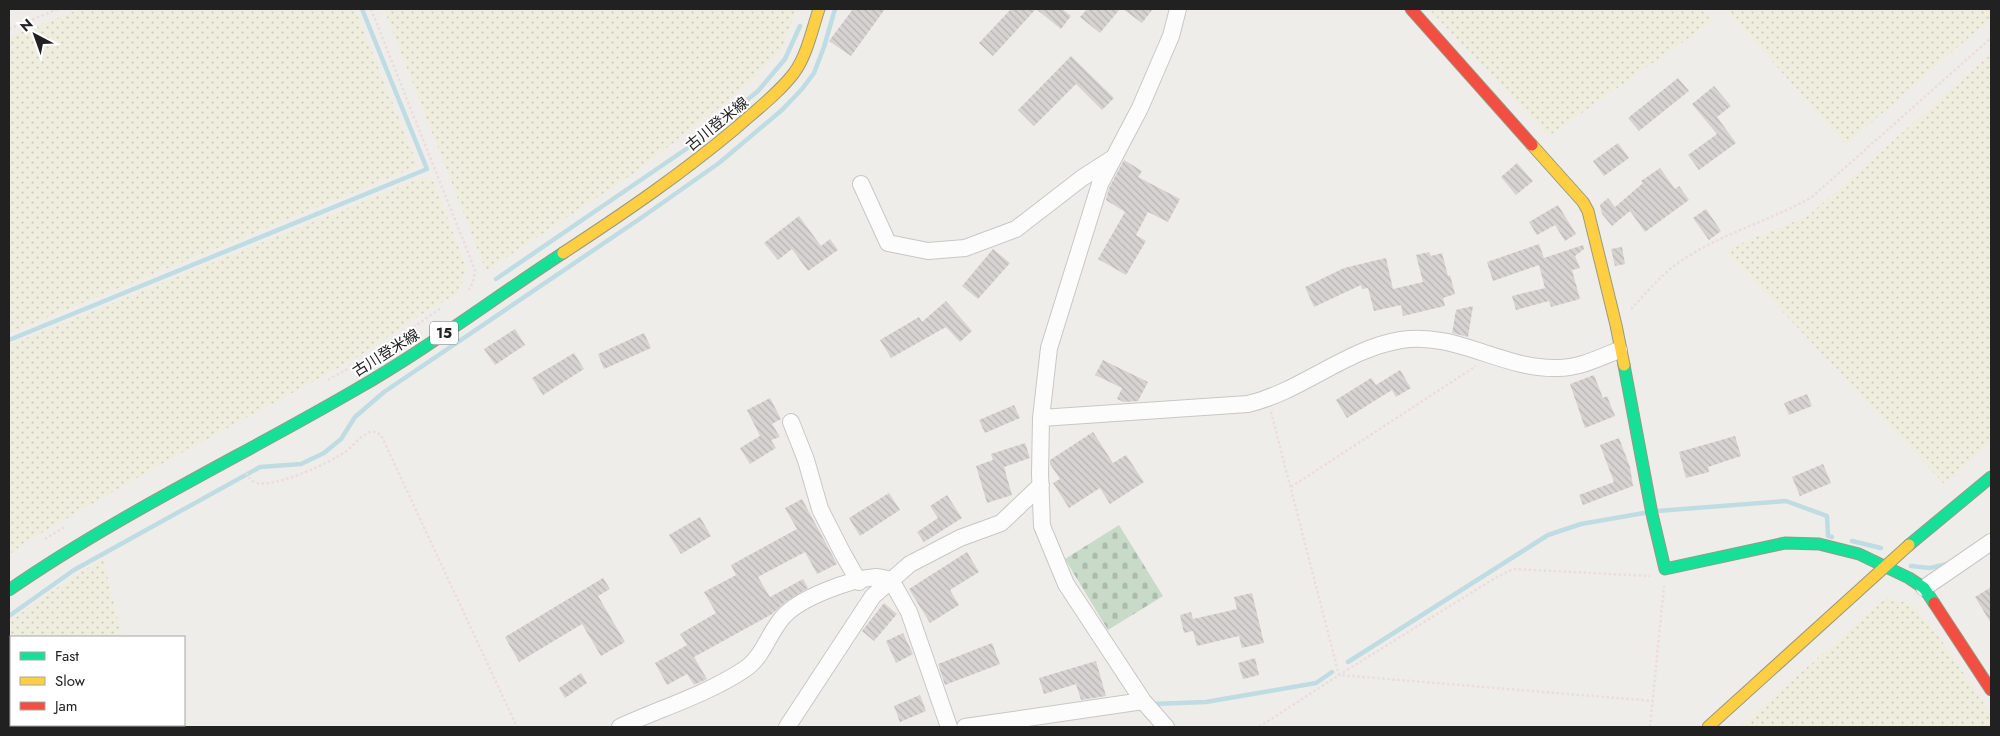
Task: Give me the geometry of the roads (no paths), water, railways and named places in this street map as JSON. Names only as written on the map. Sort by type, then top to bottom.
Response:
[{"type":"street","name":"古川登米線","points":[[9,590],[96,533],[356,390],[416,353],[504,291],[647,198],[704,155],[777,93],[795,71],[806,47],[819,9]]},
{"type":"street","points":[[1166,727],[1147,706],[1066,584],[1042,526],[1041,418],[1049,348],[1100,184],[1140,108],[1172,36],[1178,9]]},
{"type":"street","points":[[1410,9],[1584,202],[1592,221],[1616,325],[1619,350],[1665,570],[1786,543],[1819,544],[1859,554],[1924,588],[1991,690]]},
{"type":"street","points":[[861,184],[888,243],[928,252],[966,248],[1016,229],[1114,156]]},
{"type":"street","points":[[1041,418],[1248,404],[1268,399],[1366,349],[1403,340],[1438,340],[1520,364],[1557,368],[1582,364],[1619,350]]},
{"type":"street","points":[[791,422],[806,460],[820,509],[842,554],[859,582]]},
{"type":"street","points":[[1708,727],[1884,566],[1991,477]]},
{"type":"street","points":[[788,727],[873,596],[910,564],[960,538],[1001,523],[1041,485]]},
{"type":"street","points":[[1924,588],[1991,542]]},
{"type":"street","points":[[620,727],[700,694],[744,670],[756,661],[768,638],[783,616],[802,602],[835,588],[878,577],[891,580],[909,612],[949,727]]},
{"type":"street","points":[[965,727],[1147,706]]},
{"type":"waterway","points":[[9,340],[427,169],[362,9]]},
{"type":"waterway","points":[[9,616],[74,570],[260,467],[301,464],[324,453],[341,439],[355,417],[384,392],[719,163],[782,110],[802,89],[814,73],[835,9]]},
{"type":"waterway","points":[[496,279],[692,145],[758,91],[785,59],[800,26]]},
{"type":"waterway","points":[[1657,511],[1786,501],[1827,516],[1828,536],[1832,537]]},
{"type":"waterway","points":[[1348,662],[1548,535],[1581,524],[1644,513]]},
{"type":"waterway","points":[[1852,541],[1881,548]]},
{"type":"waterway","points":[[1911,566],[1930,568],[1947,564]]},
{"type":"waterway","points":[[1152,704],[1206,702],[1316,683],[1332,672]]}]
